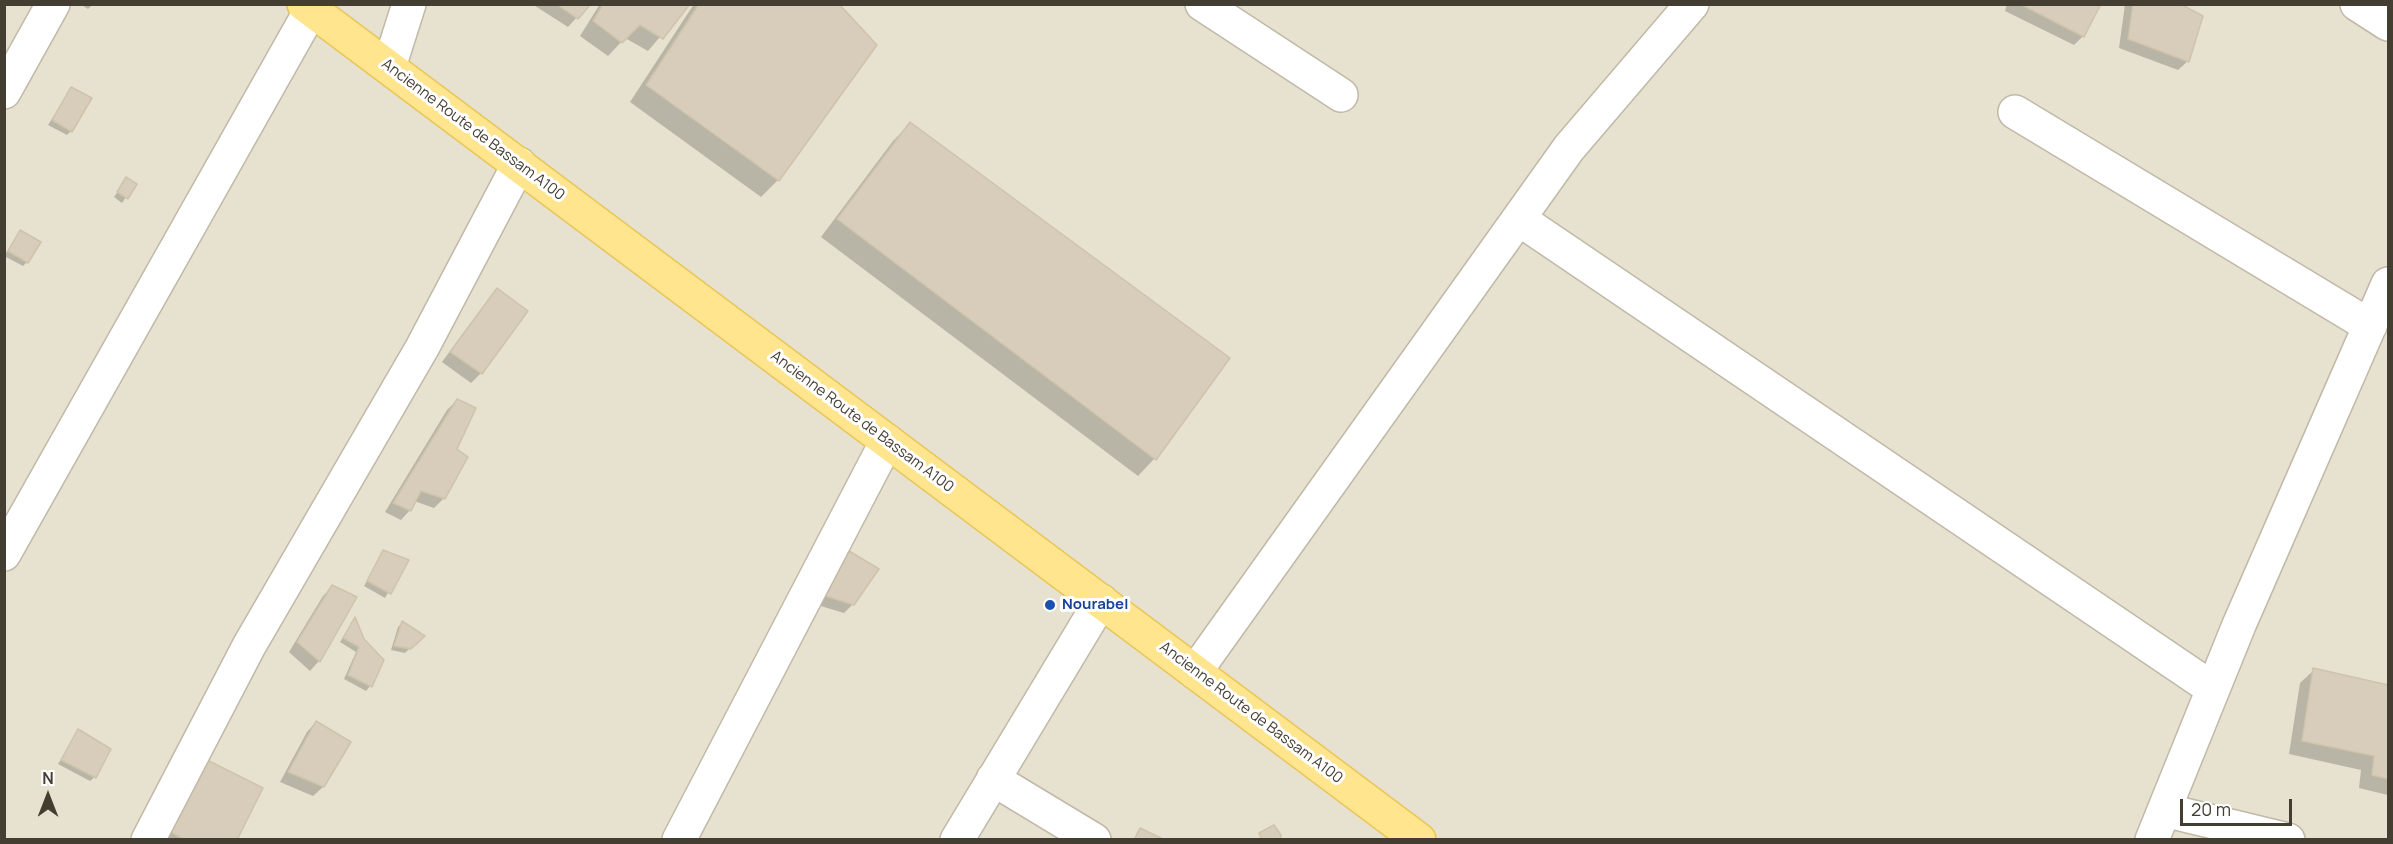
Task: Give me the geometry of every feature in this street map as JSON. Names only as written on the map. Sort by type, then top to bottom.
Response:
[{"type":"main road","name":"Ancienne Route de Bassam A100","points":[[307,7],[1419,840]]},
{"type":"street","points":[[4,92],[53,4]]},
{"type":"street","points":[[389,67],[409,4]]},
{"type":"street","points":[[1202,4],[1341,95]]},
{"type":"street","points":[[1195,672],[1569,148],[1692,4]]},
{"type":"street","points":[[2357,4],[2388,24]]},
{"type":"street","points":[[4,554],[307,7]]},
{"type":"street","points":[[2015,112],[2370,326]]},
{"type":"street","points":[[148,840],[249,646],[422,348],[519,164]]},
{"type":"street","points":[[1519,219],[2213,689]]},
{"type":"street","points":[[2288,840],[2158,825],[2213,689],[2388,284]]},
{"type":"street","points":[[679,840],[887,441]]},
{"type":"street","points":[[957,840],[1101,601]]},
{"type":"street","points":[[993,779],[1094,840]]},
{"type":"shaded area","points":[[5,5],[2388,5],[2388,839],[5,839]]},
{"type":"building","points":[[556,4],[591,4],[578,19]]},
{"type":"building","points":[[603,4],[690,4],[663,39],[640,25],[622,43],[593,21]]},
{"type":"building","points":[[699,4],[839,4],[877,45],[779,181],[646,85]]},
{"type":"building","points":[[2020,4],[2101,4],[2084,37]]},
{"type":"building","points":[[2133,4],[2180,4],[2203,16],[2189,62],[2128,39]]},
{"type":"building","points":[[71,87],[92,98],[72,132],[52,120]]},
{"type":"building","points":[[910,122],[1230,358],[1156,460],[837,219]]},
{"type":"building","points":[[126,177],[137,184],[128,199],[117,192]]},
{"type":"building","points":[[20,230],[41,242],[28,263],[8,251]]},
{"type":"building","points":[[497,288],[528,311],[482,374],[450,352]]},
{"type":"building","points":[[457,399],[476,408],[457,449],[468,457],[445,499],[421,491],[411,511],[393,503]]},
{"type":"building","points":[[383,550],[409,560],[391,594],[367,581]]},
{"type":"building","points":[[849,551],[879,569],[854,605],[822,595]]},
{"type":"building","points":[[332,585],[357,597],[320,662],[297,642]]},
{"type":"building","points":[[355,617],[364,639],[384,660],[372,687],[348,675],[359,647],[343,638]]},
{"type":"building","points":[[402,621],[425,636],[411,649],[394,646]]},
{"type":"building","points":[[2313,668],[2388,685],[2388,779],[2372,775],[2374,756],[2302,741]]},
{"type":"building","points":[[316,721],[351,742],[324,787],[288,772]]},
{"type":"building","points":[[78,729],[111,749],[96,778],[61,760]]},
{"type":"building","points":[[203,758],[263,788],[237,840],[185,840],[167,830]]},
{"type":"building","points":[[1274,825],[1281,835],[1280,840],[1262,840],[1259,833]]},
{"type":"building","points":[[1140,828],[1165,840],[1134,840]]},
{"type":"place","name":"Nourabel","points":[[1050,605]]}]
